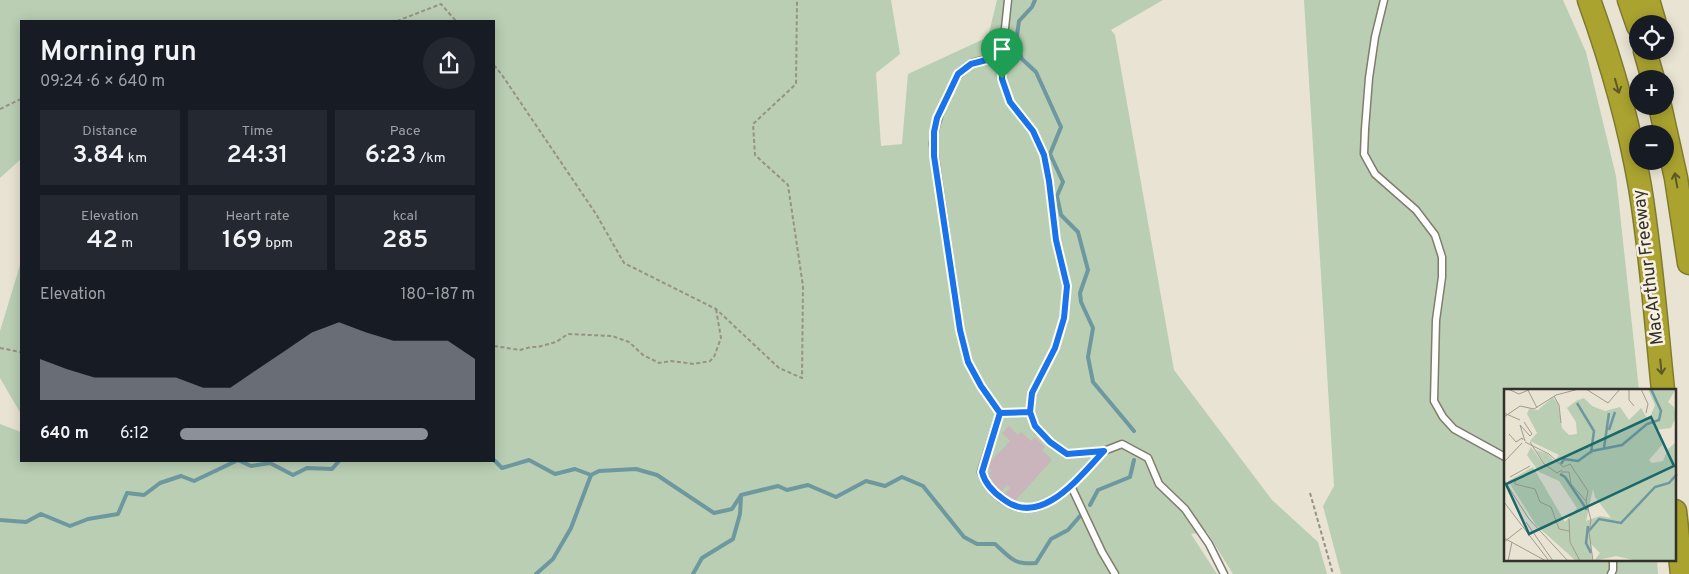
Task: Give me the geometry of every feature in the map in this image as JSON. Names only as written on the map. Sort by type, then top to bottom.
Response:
[{"type":"highway","points":[[1583,0],[1604,40]]},
{"type":"highway","name":"MacArthur Freeway","points":[[1590,0],[1619,90],[1640,187],[1663,389]]},
{"type":"highway","points":[[1629,0],[1634,15]]},
{"type":"highway","points":[[1648,0],[1652,15]]},
{"type":"highway","points":[[1674,168],[1689,262]]},
{"type":"highway","points":[[1676,520],[1682,574]]},
{"type":"lane","points":[[1008,0],[1002,56],[1002,79],[1010,102],[1033,131],[1044,155],[1056,240],[1067,286],[1064,318],[1055,348],[1032,393],[1030,412],[1035,426],[1050,442],[1067,454],[1104,451],[1122,444],[1148,458],[1158,484],[1185,509],[1208,544],[1224,574]]},
{"type":"lane","points":[[1384,0],[1375,37],[1369,78],[1364,154],[1376,174],[1416,210],[1434,235],[1442,257],[1442,277],[1436,320],[1434,401],[1443,417],[1454,429],[1504,456]]},
{"type":"lane","points":[[1000,413],[981,386],[968,362],[960,330],[933,144],[937,118],[958,74],[971,64],[1002,56]]},
{"type":"lane","points":[[1000,413],[1030,412]]},
{"type":"lane","points":[[1000,413],[982,472],[985,482],[996,494],[1016,507],[1032,509],[1044,505],[1071,486],[1104,451]]},
{"type":"lane","points":[[1071,486],[1102,552],[1115,574]]},
{"type":"path","points":[[495,66],[596,214],[624,263],[716,309],[779,368],[802,378],[803,286],[788,186],[755,155],[753,124],[796,84],[797,0]]},
{"type":"path","points":[[400,20],[441,4],[455,20]]},
{"type":"path","points":[[0,109],[20,99]]},
{"type":"path","points":[[495,346],[520,350],[556,342],[568,334],[612,336],[630,342],[643,355],[659,363],[671,361],[694,364],[710,361],[714,356],[721,338],[716,309]]},
{"type":"path","points":[[0,348],[20,352]]},
{"type":"path","points":[[1310,493],[1334,574]]},
{"type":"green space","points":[[0,0],[891,0],[900,54],[876,73],[881,146],[902,144],[908,74],[988,37],[997,0],[1163,0],[1111,30],[1115,35],[1174,370],[1272,500],[1318,542],[1327,574],[1233,574],[1207,532],[1191,534],[1217,574],[0,574],[0,424],[20,432],[20,462],[495,462],[495,20],[20,20],[20,160],[0,178]]},
{"type":"green space","points":[[1304,0],[1563,0],[1586,52],[1616,176],[1639,389],[1504,389],[1504,562],[1657,562],[1658,574],[1341,574],[1323,506],[1334,486]]},
{"type":"green space","points":[[20,265],[20,412],[0,378],[0,331]]},
{"type":"building","points":[[1009,426],[1018,435],[1021,432],[1031,441],[1035,437],[1045,447],[1042,450],[1052,460],[1014,502],[1004,494],[1010,488],[1007,485],[1001,492],[985,477],[991,471],[986,466],[1010,441],[1002,433]]},
{"type":"waterway","points":[[1035,0],[1032,7],[1019,21],[1016,43],[1022,59],[1036,72],[1061,127],[1050,154],[1063,182],[1057,196],[1061,215],[1078,232],[1088,270],[1080,293],[1081,302],[1093,328],[1088,357],[1093,382],[1134,431]]},
{"type":"waterway","points":[[495,461],[502,468],[529,460],[555,474],[575,469],[591,475],[599,471],[636,469],[657,475],[714,513],[732,509],[741,495],[778,486],[787,490],[808,485],[836,497],[866,481],[885,486],[902,477],[923,486],[964,537],[977,544],[995,544],[1013,560],[1022,563],[1036,563],[1051,539],[1068,530],[1080,516]]},
{"type":"waterway","points":[[1090,505],[1098,490],[1130,477],[1134,460]]},
{"type":"waterway","points":[[0,520],[26,522],[41,514],[70,526],[88,519],[118,514],[127,493],[144,495],[160,483],[181,476],[194,481],[234,462]]},
{"type":"waterway","points":[[242,462],[251,466],[270,463],[293,475],[307,468],[332,469],[338,462]]},
{"type":"waterway","points":[[536,574],[553,559],[571,528],[591,475]]},
{"type":"waterway","points":[[693,574],[702,558],[733,539],[740,514],[741,497]]},
{"type":"route","points":[[1002,79],[1002,56],[971,64],[958,74],[937,118],[934,132],[934,156],[960,330],[968,362],[981,386],[1000,413],[1010,414],[1030,412],[1035,426],[1050,442],[1067,454],[1104,451],[1071,486],[1044,505],[1032,509],[1016,507],[996,494],[985,482],[982,472],[1000,413],[1030,412],[1032,393],[1055,348],[1064,318],[1067,286],[1056,240],[1044,155],[1033,131],[1010,102],[1002,79]]}]
